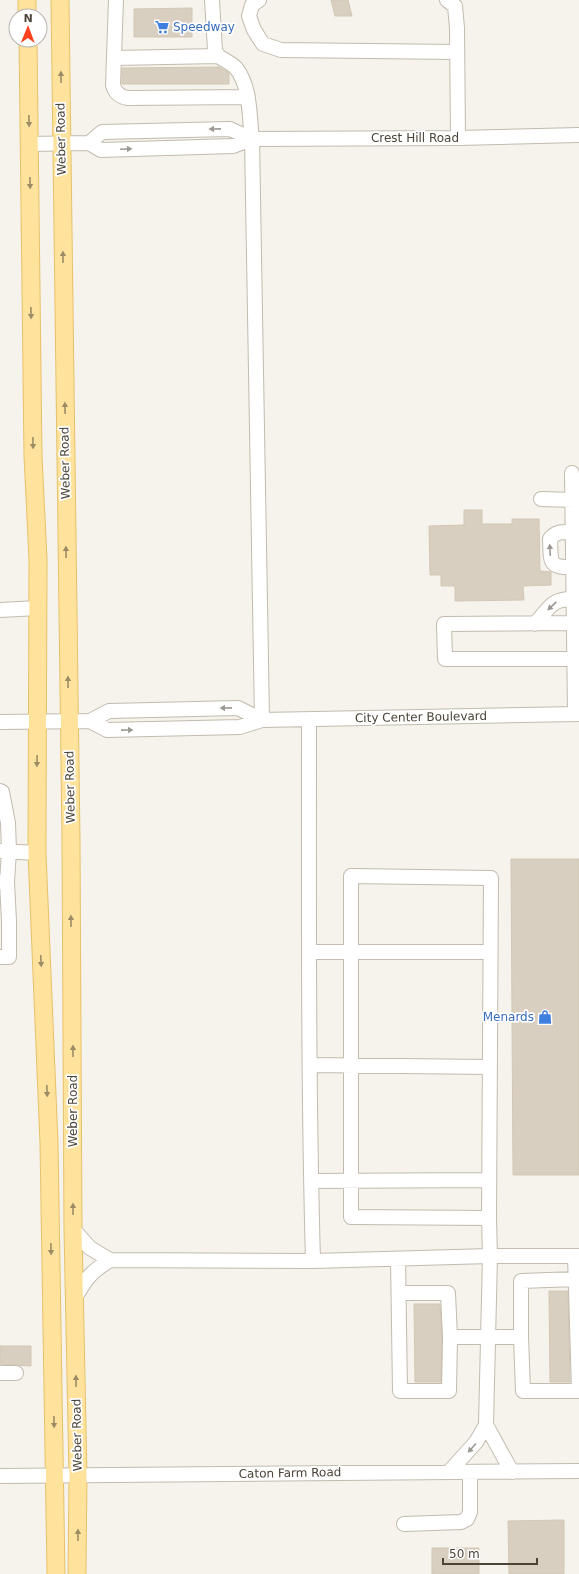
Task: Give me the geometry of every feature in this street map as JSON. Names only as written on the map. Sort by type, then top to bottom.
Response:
[{"type":"main road","name":"Weber Road","points":[[60,0],[73,1029],[73,1229],[78,1476],[77,1574]]},
{"type":"main road","name":"Weber Road","points":[[28,48],[33,456],[38,559],[37,853],[49,1143],[56,1574]]},
{"type":"street","points":[[116,0],[113,85],[116,92],[125,98],[248,97]]},
{"type":"street","points":[[212,0],[214,39],[218,56]]},
{"type":"street","points":[[259,0],[252,4],[249,16],[254,30],[264,44],[281,50],[457,52]]},
{"type":"street","points":[[447,0],[455,6],[458,138]]},
{"type":"street","points":[[115,58],[218,56],[237,69],[248,97],[252,139],[262,720]]},
{"type":"street","name":"Crest Hill Road","points":[[29,144],[89,143],[101,150],[233,146],[252,139],[458,138],[579,135]]},
{"type":"street","points":[[572,473],[577,714]]},
{"type":"street","points":[[541,499],[573,500]]},
{"type":"street","points":[[573,532],[559,532],[550,539],[551,560],[554,565],[560,567],[574,567]]},
{"type":"street","points":[[535,624],[554,602],[563,598],[574,599]]},
{"type":"street","points":[[0,610],[38,608]]},
{"type":"street","points":[[574,623],[444,624],[444,659],[575,659]]},
{"type":"street","name":"City Center Boulevard","points":[[90,721],[108,711],[238,708],[262,720]]},
{"type":"street","name":"City Center Boulevard","points":[[90,721],[107,730],[240,727],[262,720],[577,714]]},
{"type":"street","points":[[309,720],[309,952],[313,1261]]},
{"type":"street","points":[[0,722],[90,721]]},
{"type":"street","points":[[0,791],[2,792],[4,823],[5,921],[9,957],[0,957]]},
{"type":"street","points":[[4,851],[37,853]]},
{"type":"street","points":[[449,1472],[476,1442],[486,1425],[490,1256],[490,878],[351,876],[351,1217],[489,1218]]},
{"type":"street","points":[[309,952],[490,952]]},
{"type":"street","points":[[310,1065],[490,1067]]},
{"type":"street","points":[[311,1180],[489,1180]]},
{"type":"street","points":[[73,1229],[90,1248],[110,1260],[313,1261],[490,1256],[577,1256],[578,1391],[523,1391],[521,1281],[576,1279]]},
{"type":"street","points":[[398,1259],[400,1391],[449,1391],[450,1336],[448,1293],[399,1293]]},
{"type":"street","points":[[75,1298],[84,1281],[110,1260]]},
{"type":"street","points":[[450,1336],[521,1337]]},
{"type":"street","points":[[0,1373],[16,1372]]},
{"type":"street","points":[[486,1425],[512,1472]]},
{"type":"street","name":"Caton Farm Road","points":[[0,1476],[579,1471]]},
{"type":"street","points":[[404,1524],[461,1522],[467,1518],[470,1512],[470,1473]]},
{"type":"building","points":[[331,0],[348,0],[352,16],[335,16]]},
{"type":"building","points":[[192,8],[192,37],[134,37],[134,9]]},
{"type":"building","points":[[219,67],[229,73],[229,84],[122,84],[122,68]]},
{"type":"building","points":[[464,510],[482,510],[482,524],[512,524],[512,519],[539,519],[540,571],[551,572],[551,585],[523,586],[524,600],[455,601],[455,586],[441,586],[441,575],[430,575],[429,526],[464,525]]},
{"type":"building","name":"Menards","points":[[511,859],[579,859],[579,1175],[513,1175]]},
{"type":"building","points":[[549,1291],[568,1291],[570,1382],[550,1382]]},
{"type":"building","points":[[414,1304],[440,1304],[442,1337],[441,1382],[415,1382]]},
{"type":"building","points":[[0,1346],[31,1346],[31,1366],[0,1364]]},
{"type":"building","points":[[564,1520],[564,1574],[509,1574],[508,1521]]},
{"type":"building","points":[[432,1548],[479,1548],[479,1574],[432,1574]]},
{"type":"place","name":"Speedway","points":[[162,27]]},
{"type":"place","name":"Menards","points":[[545,1017]]}]
